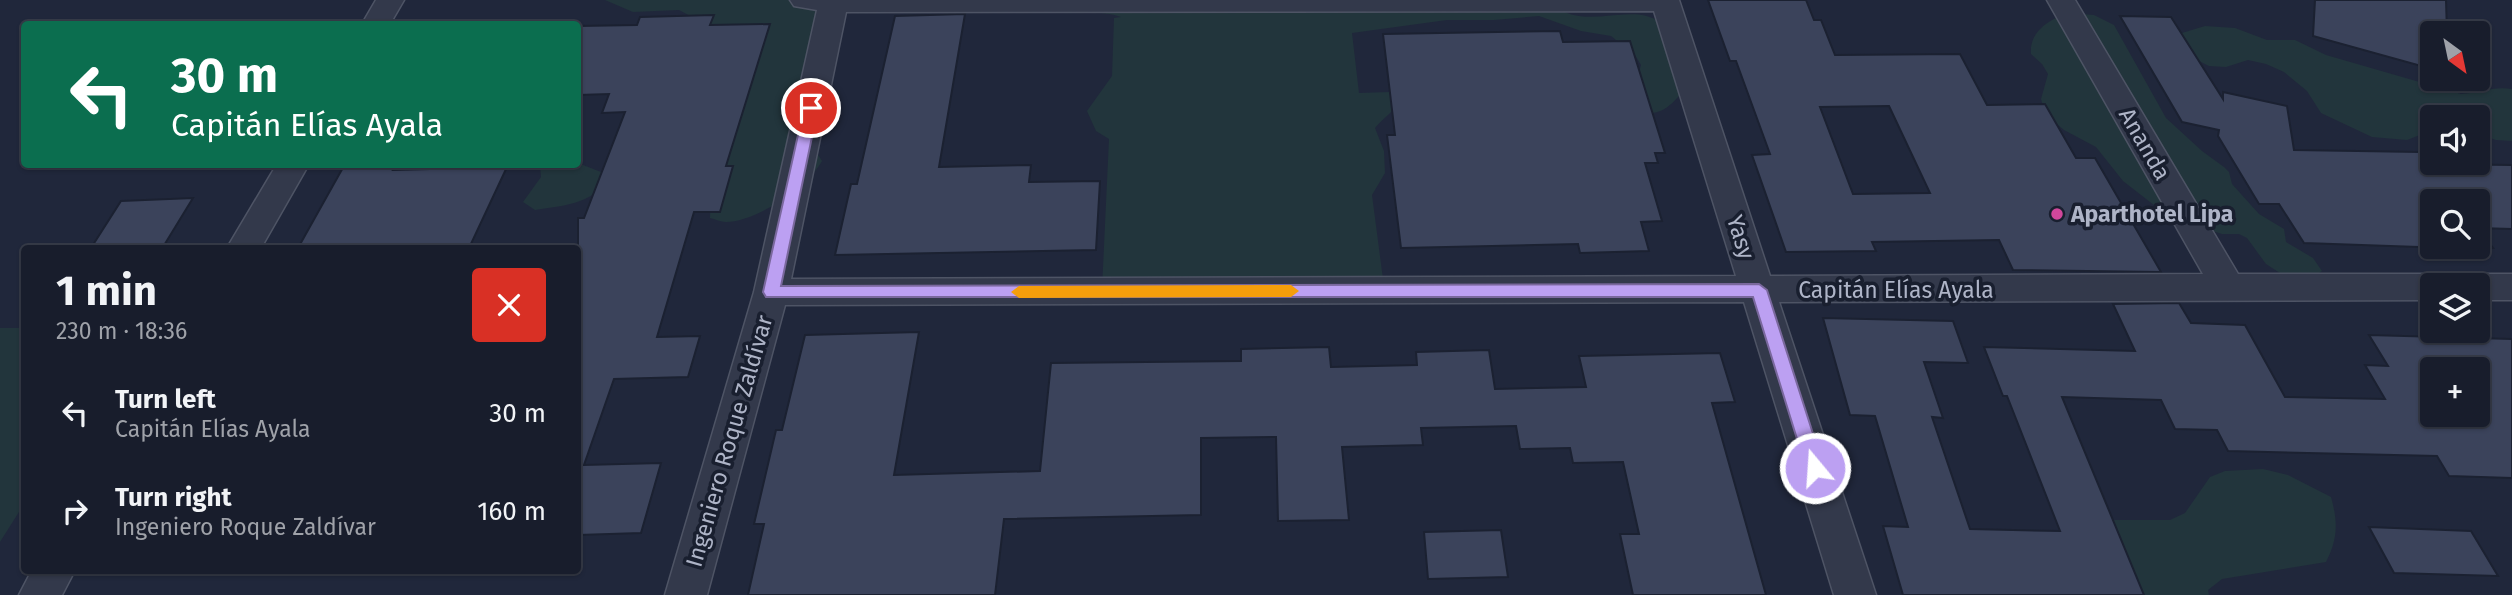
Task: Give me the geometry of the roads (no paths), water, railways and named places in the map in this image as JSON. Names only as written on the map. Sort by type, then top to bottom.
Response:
[{"type":"street","points":[[378,21],[390,0]]},
{"type":"street","name":"Ananda","points":[[2061,0],[2228,288]]},
{"type":"street","points":[[824,1],[1665,1]]},
{"type":"street","name":"Ingeniero Roque Zaldívar","points":[[686,595],[771,292],[824,1]]},
{"type":"street","name":"Yasy","points":[[1665,1],[1856,595]]},
{"type":"street","points":[[246,245],[291,168]]},
{"type":"street","name":"Capitán Elías Ayala","points":[[771,292],[2420,287]]},
{"type":"street","points":[[2490,287],[2512,287]]},
{"type":"street","points":[[40,595],[53,574]]},
{"type":"place","name":"Aparthotel Lipa","points":[[2057,214]]}]
